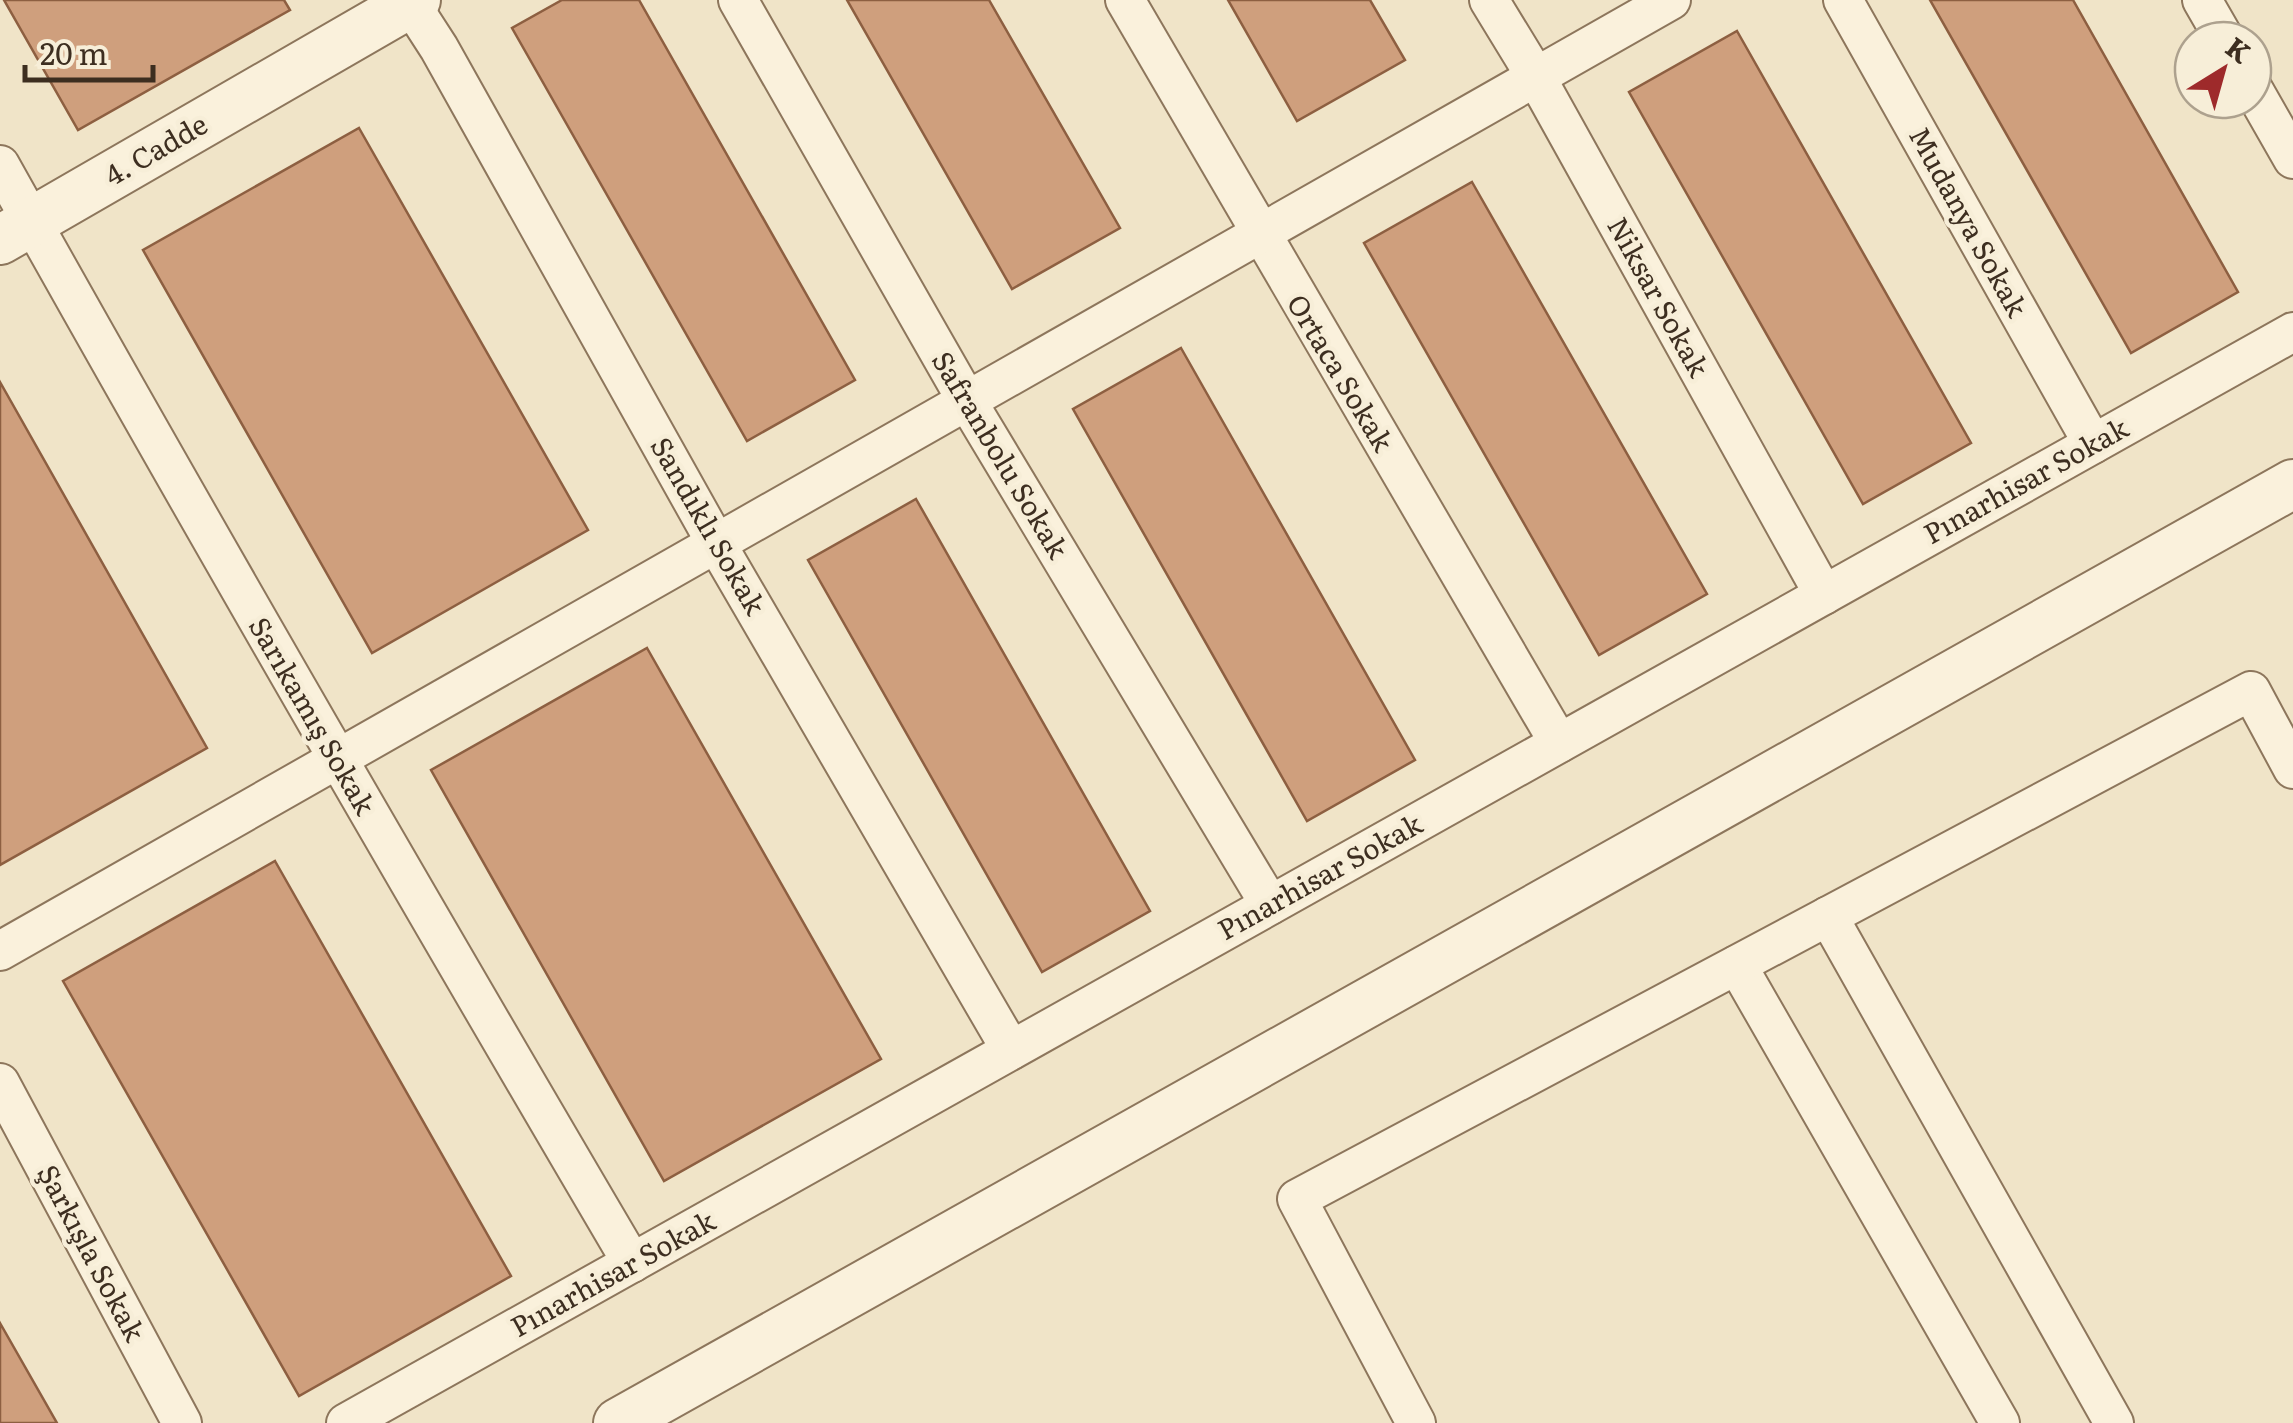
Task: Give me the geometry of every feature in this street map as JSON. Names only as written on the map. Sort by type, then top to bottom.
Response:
[{"type":"street","name":"Safranbolu Sokak","points":[[738,0],[967,400],[1270,906]]},
{"type":"street","name":"Ortaca Sokak","points":[[1125,0],[1559,743]]},
{"type":"street","name":"Niksar Sokak","points":[[1489,0],[1536,77],[1824,595]]},
{"type":"street","points":[[0,951],[1670,0]]},
{"type":"street","name":"Mudanya Sokak","points":[[1843,0],[2092,444]]},
{"type":"street","name":"4. Cadde","points":[[16,231],[412,1]]},
{"type":"street","name":"Sandıklı Sokak","points":[[412,1],[716,544],[1012,1050]]},
{"type":"street","points":[[2271,120],[2293,159]]},
{"type":"street","name":"Sarıkamış Sokak","points":[[0,165],[16,231],[337,760],[632,1263]]},
{"type":"street","name":"Pınarhisar Sokak","points":[[346,1423],[2293,332]]},
{"type":"street","points":[[618,1423],[2293,484]]},
{"type":"street","points":[[1416,1423],[1297,1200],[2251,691],[2293,769]]},
{"type":"street","points":[[1828,916],[2114,1423]]},
{"type":"street","points":[[1737,965],[2000,1423]]},
{"type":"street","name":"Şarkışla Sokak","points":[[0,1083],[182,1423]]},
{"type":"building","points":[[4,0],[284,0],[290,10],[78,130]]},
{"type":"building","points":[[562,0],[639,0],[855,380],[747,441],[512,28]]},
{"type":"building","points":[[847,0],[989,0],[1120,228],[1012,289]]},
{"type":"building","points":[[1228,0],[1370,0],[1405,60],[1297,121]]},
{"type":"building","points":[[1930,0],[2073,0],[2238,292],[2131,353]]},
{"type":"building","points":[[1737,31],[1971,443],[1863,504],[1629,92]]},
{"type":"building","points":[[359,128],[588,530],[372,653],[143,250]]},
{"type":"building","points":[[1472,182],[1707,594],[1599,655],[1364,243]]},
{"type":"building","points":[[1181,348],[1415,760],[1307,821],[1073,409]]},
{"type":"building","points":[[0,382],[207,748],[0,865]]},
{"type":"building","points":[[916,499],[1150,911],[1042,972],[808,560]]},
{"type":"building","points":[[647,648],[881,1059],[664,1181],[431,770]]},
{"type":"building","points":[[275,861],[511,1276],[299,1396],[63,981]]},
{"type":"building","points":[[0,1323],[57,1423],[0,1423]]}]
